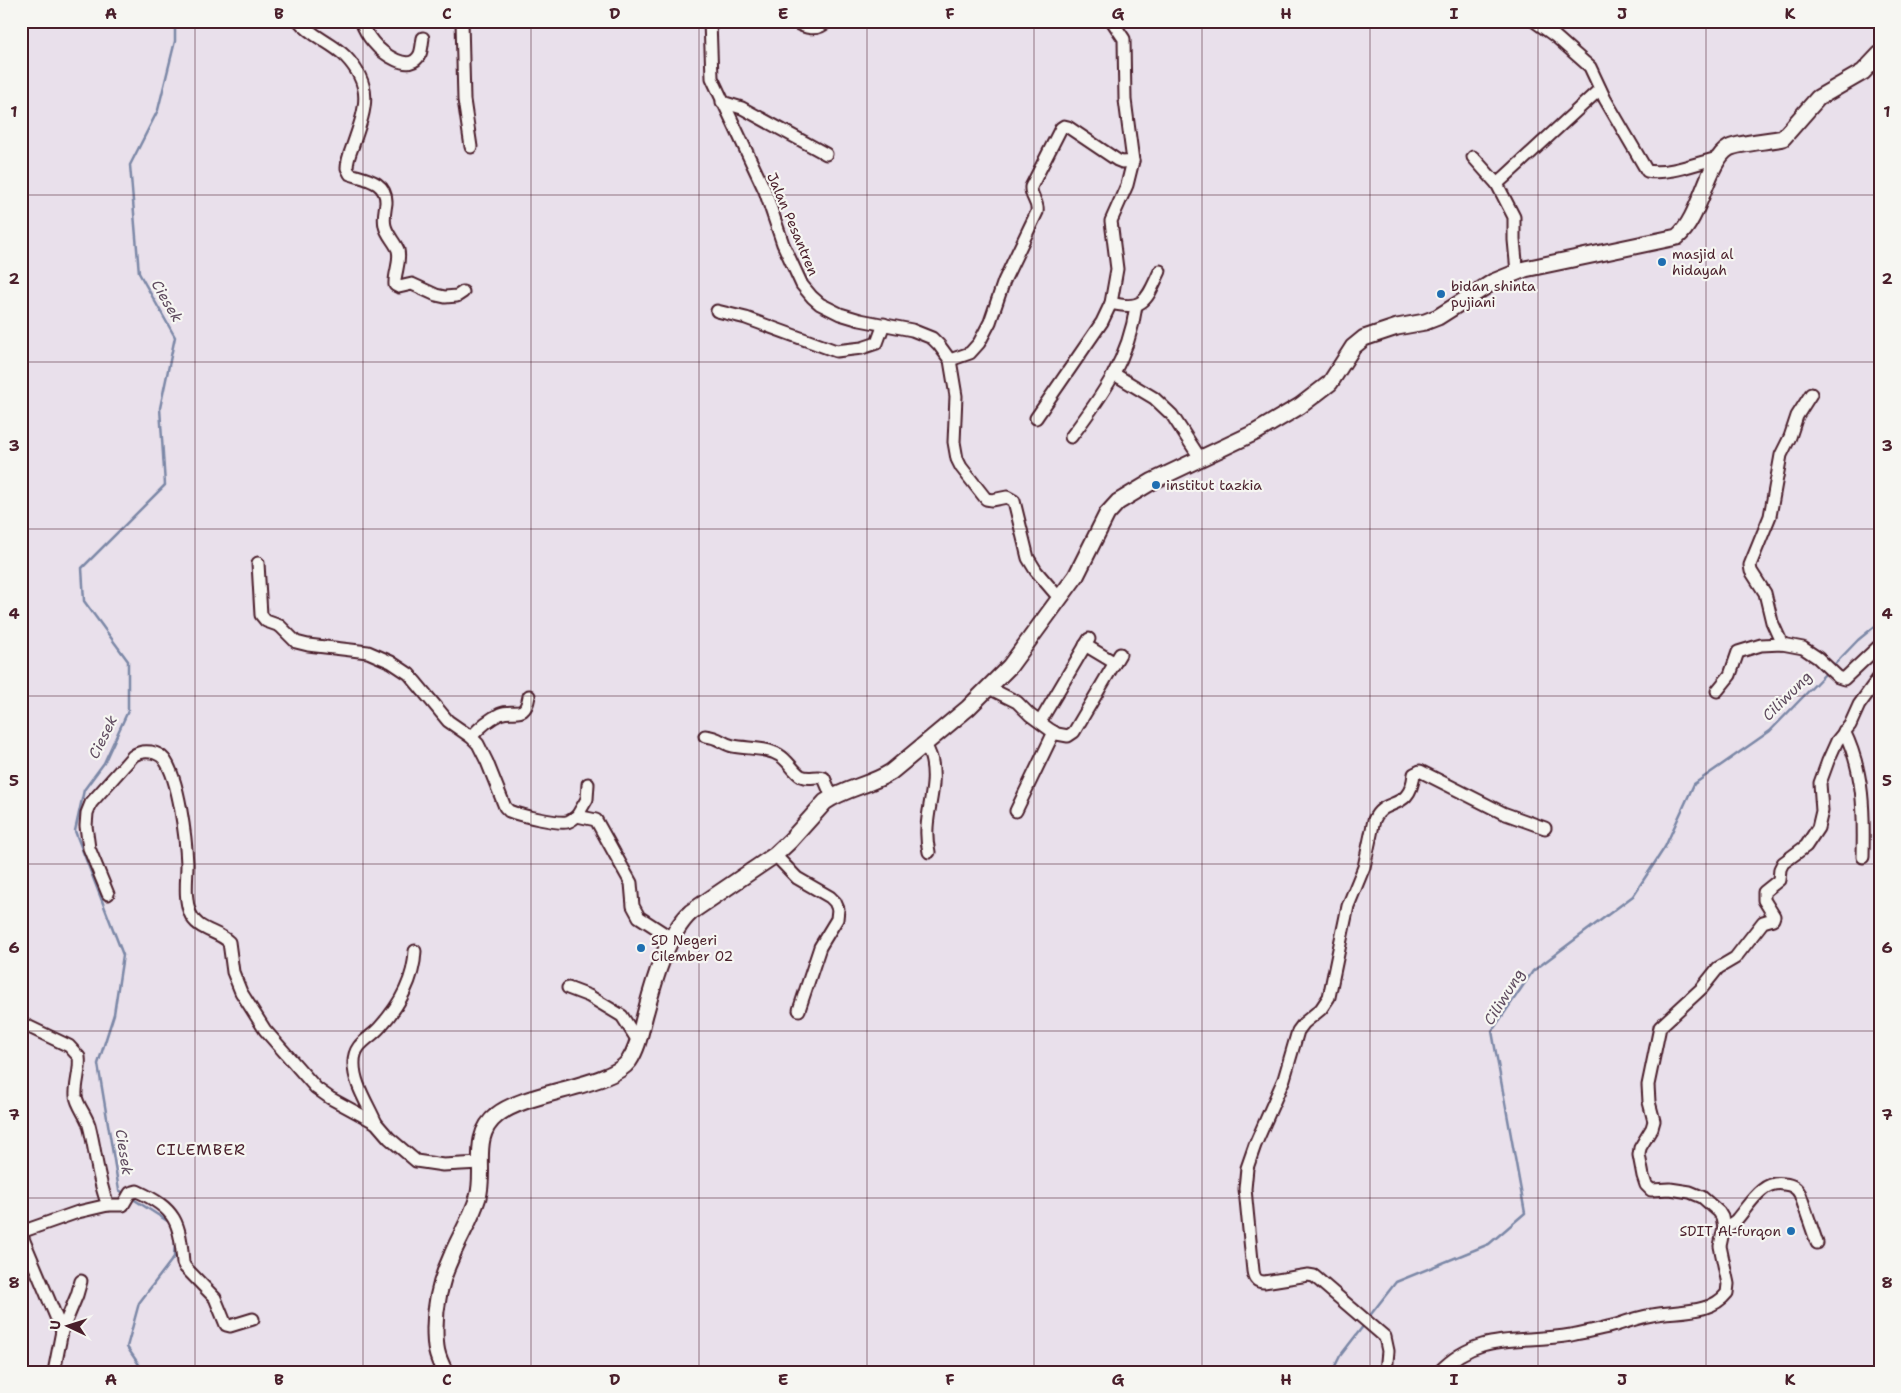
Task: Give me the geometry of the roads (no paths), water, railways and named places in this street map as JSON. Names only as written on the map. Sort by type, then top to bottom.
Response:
[{"type":"street","points":[[299,21],[346,57],[356,69],[364,84],[366,95],[365,108],[346,168],[350,174],[374,182],[384,193],[386,200],[384,226],[396,246],[398,255],[399,265],[395,285],[399,288],[414,285],[429,293],[445,297],[457,296],[464,292]]},
{"type":"street","points":[[361,21],[367,33],[380,48],[404,63],[410,62],[419,55],[423,38]]},
{"type":"street","points":[[462,21],[464,100],[471,147]]},
{"type":"street","name":"Jalan Pesantren","points":[[710,21],[712,74],[722,102],[765,191],[783,244],[806,290],[820,304],[840,314],[860,320],[912,330],[932,338],[940,345],[950,360],[957,399],[954,442],[958,463],[986,499],[992,500],[1007,497],[1014,501],[1028,558],[1036,571],[1060,599]]},
{"type":"street","points":[[793,21],[811,28],[817,28],[828,21]]},
{"type":"street","points":[[1036,418],[1102,322],[1111,304],[1117,269],[1111,221],[1133,161],[1125,100],[1124,39],[1112,21]]},
{"type":"street","points":[[1534,21],[1555,36],[1590,67],[1600,90],[1647,171],[1672,171],[1718,158]]},
{"type":"street","points":[[444,1372],[435,1350],[436,1305],[447,1267],[478,1198],[480,1190],[481,1147],[485,1130],[491,1121],[499,1113],[555,1091],[616,1072],[629,1061],[638,1041],[651,991],[672,939],[682,922],[691,912],[775,855],[794,837],[822,804],[832,797],[886,775],[989,688],[1016,658],[1060,599],[1086,559],[1112,507],[1140,488],[1256,432],[1313,398],[1334,379],[1353,347],[1364,338],[1397,327],[1438,318],[1493,282],[1516,272],[1675,238],[1684,231],[1699,204],[1718,158],[1730,147],[1783,138],[1818,98],[1863,72],[1880,54]]},
{"type":"street","points":[[1497,184],[1600,90]]},
{"type":"street","points":[[722,102],[742,108],[826,154]]},
{"type":"street","points":[[950,360],[965,356],[976,348],[990,322],[1004,281],[1035,218],[1038,206],[1031,193],[1031,187],[1061,128],[1064,126],[1070,128],[1116,160],[1122,162],[1133,161]]},
{"type":"street","points":[[1473,157],[1497,184],[1514,217],[1516,272]]},
{"type":"street","points":[[1111,304],[1126,307],[1136,306],[1146,298],[1160,271]]},
{"type":"street","points":[[1071,437],[1094,406],[1114,374],[1127,347],[1136,306]]},
{"type":"street","points":[[717,310],[746,318],[842,352],[877,343],[884,324]]},
{"type":"street","points":[[1114,374],[1154,398],[1172,415],[1200,458]]},
{"type":"street","points":[[1782,644],[1772,622],[1765,593],[1750,571],[1750,565],[1770,516],[1781,455],[1797,416],[1811,394]]},
{"type":"street","points":[[258,563],[262,615],[266,621],[280,626],[293,640],[302,644],[359,650],[378,655],[409,674],[448,721],[478,744],[501,799],[509,811],[544,820],[570,821],[577,816],[586,799],[588,784]]},
{"type":"street","points":[[989,688],[1017,702],[1030,715],[1054,732],[1068,736],[1074,732],[1117,658],[1087,642],[1040,722]]},
{"type":"street","points":[[1717,691],[1730,674],[1738,652],[1761,645],[1782,644],[1803,648],[1818,658],[1838,677],[1846,678],[1880,646]]},
{"type":"street","points":[[1439,1372],[1460,1354],[1475,1346],[1560,1337],[1652,1315],[1688,1311],[1712,1305],[1724,1296],[1728,1287],[1720,1246],[1724,1227],[1719,1212],[1702,1197],[1685,1190],[1653,1191],[1648,1187],[1643,1176],[1640,1152],[1654,1121],[1649,1102],[1648,1085],[1657,1033],[1664,1022],[1697,993],[1718,968],[1735,958],[1763,922],[1774,918],[1764,900],[1764,892],[1779,880],[1780,870],[1785,861],[1806,846],[1821,823],[1820,783],[1837,741],[1850,725],[1864,698],[1880,676]]},
{"type":"street","points":[[471,737],[484,724],[500,714],[519,713],[524,710],[528,704],[529,696]]},
{"type":"street","points":[[1844,731],[1854,752],[1864,801],[1863,856]]},
{"type":"street","points":[[1016,811],[1054,732]]},
{"type":"street","points":[[705,736],[718,738],[733,746],[775,753],[802,776],[824,778],[832,797]]},
{"type":"street","points":[[925,744],[931,756],[933,773],[926,820],[926,838],[930,852]]},
{"type":"street","points":[[108,894],[88,848],[86,826],[88,808],[133,756],[139,752],[155,752],[165,761],[178,800],[184,833],[187,863],[186,898],[190,916],[200,927],[229,942],[236,981],[265,1030],[281,1049],[322,1093],[376,1123]]},
{"type":"street","points":[[1386,1372],[1388,1345],[1380,1331],[1314,1276],[1303,1275],[1264,1282],[1258,1281],[1255,1278],[1245,1180],[1255,1145],[1284,1079],[1298,1031],[1304,1023],[1321,1009],[1329,997],[1348,906],[1364,867],[1376,816],[1384,808],[1407,796],[1413,785],[1414,774],[1420,771],[1503,814],[1545,828]]},
{"type":"street","points":[[577,816],[593,818],[599,825],[631,883],[633,906],[637,914],[672,939]]},
{"type":"street","points":[[775,855],[796,878],[830,897],[838,909],[837,919],[820,947],[799,1010]]},
{"type":"street","points":[[415,951],[414,967],[408,986],[387,1019],[380,1028],[360,1043],[354,1056],[357,1081],[376,1123],[389,1138],[416,1161],[443,1165],[480,1163]]},
{"type":"street","points":[[568,988],[589,996],[622,1016],[638,1041]]},
{"type":"street","points":[[21,1022],[69,1046],[78,1057],[77,1100],[85,1113],[97,1170],[108,1204]]},
{"type":"street","points":[[1724,1227],[1736,1221],[1746,1205],[1757,1194],[1771,1184],[1780,1183],[1796,1188],[1800,1194],[1817,1243]]},
{"type":"street","points":[[62,1331],[21,1233],[78,1212],[108,1204],[120,1206],[135,1191],[140,1192],[166,1208],[172,1215],[180,1232],[183,1262],[215,1298],[226,1325],[230,1326],[253,1319]]},
{"type":"street","points":[[54,1372],[62,1331],[77,1296],[81,1281]]},
{"type":"waterway","name":"Ciesek","points":[[125,1194],[119,1190],[98,1064],[114,1014],[123,955],[75,831],[84,790],[104,763],[128,711],[128,661],[84,601],[82,568],[165,485],[160,408],[175,337],[139,273],[130,165],[158,110],[175,41],[175,21]]},
{"type":"waterway","name":"Ciliwung","points":[[1832,667],[1858,640],[1880,622]]},
{"type":"waterway","name":"Ciliwung","points":[[1368,1318],[1396,1282],[1489,1244],[1525,1213],[1492,1031],[1533,971],[1633,896],[1665,847],[1694,784],[1770,731],[1828,671]]},
{"type":"waterway","name":"Ciesek","points":[[130,1197],[172,1224]]},
{"type":"waterway","name":"Ciesek","points":[[144,1372],[127,1347],[139,1303],[174,1257],[175,1242]]},
{"type":"waterway","name":"Ciliwung","points":[[1332,1372],[1340,1356],[1364,1325]]},
{"type":"place","name":"masjid al hidayah","points":[[1662,262]]},
{"type":"place","name":"bidan shinta pujiani","points":[[1441,294]]},
{"type":"place","name":"institut tazkia","points":[[1156,485]]},
{"type":"place","name":"SD Negeri Cilember 02","points":[[641,948]]},
{"type":"place","name":"SDIT Al-furqon","points":[[1791,1231]]},
{"type":"district","name":"CILEMBER","points":[[201,1149]]}]
